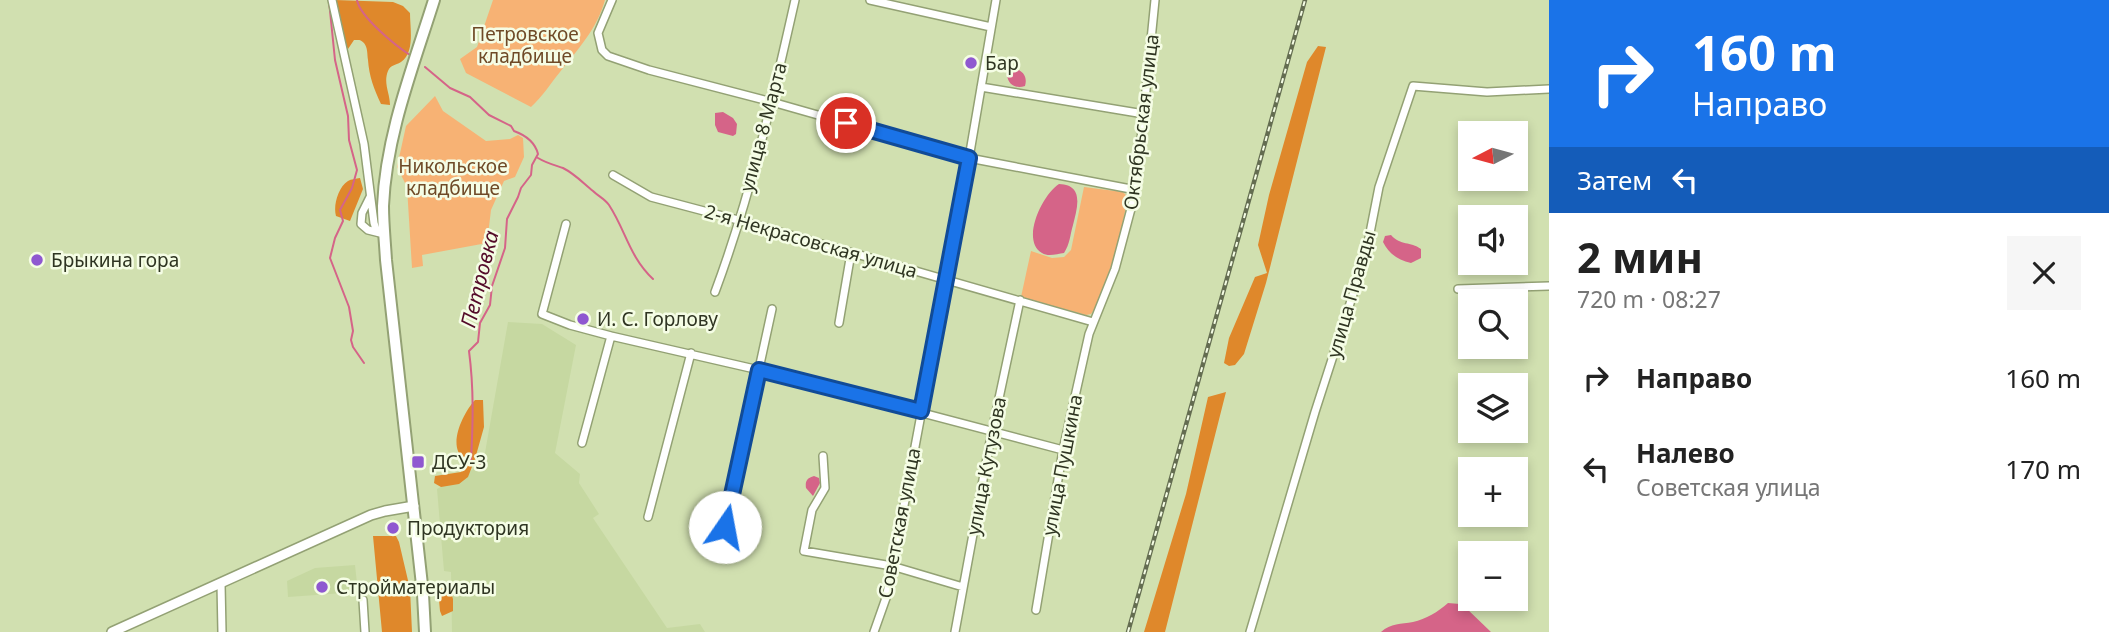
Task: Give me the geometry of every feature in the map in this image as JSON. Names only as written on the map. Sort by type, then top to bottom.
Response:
[{"type":"main road","points":[[425,632],[424,594],[381,232],[389,155],[434,0]]},
{"type":"street","points":[[332,0],[364,144],[371,196],[381,232],[365,229],[361,222],[362,213],[371,196]]},
{"type":"street","points":[[612,0],[598,33],[602,50],[608,56],[649,70],[969,158],[1136,190]]},
{"type":"street","name":"улица 8 Марта","points":[[715,292],[730,251],[772,102],[795,0]]},
{"type":"street","points":[[870,0],[991,27]]},
{"type":"street","name":"Советская улица","points":[[874,632],[886,598],[996,0]]},
{"type":"street","name":"Октябрьская улица","points":[[1093,322],[1115,270],[1136,190],[1155,0]]},
{"type":"street","name":"улица Правды","points":[[1250,632],[1315,411],[1355,288],[1368,243],[1379,187],[1413,86],[1487,92],[1549,89]]},
{"type":"street","points":[[981,87],[1144,114]]},
{"type":"street","name":"2-я Некрасовская улица","points":[[613,176],[651,197],[1093,322]]},
{"type":"street","points":[[566,223],[542,314],[611,336],[759,370],[1063,450]]},
{"type":"street","points":[[839,323],[851,253]]},
{"type":"street","points":[[1458,289],[1549,286]]},
{"type":"street","name":"улица Кутузова","points":[[956,632],[992,431],[1020,300]]},
{"type":"street","points":[[719,553],[772,309]]},
{"type":"street","name":"улица Пушкина","points":[[1036,610],[1063,450],[1093,322]]},
{"type":"street","points":[[582,443],[611,336]]},
{"type":"street","points":[[648,517],[691,353]]},
{"type":"street","points":[[822,456],[825,488],[812,510],[804,551],[892,566],[963,587]]},
{"type":"street","points":[[112,632],[371,515],[414,506]]},
{"type":"street","points":[[220,584],[222,632]]},
{"type":"street","points":[[363,600],[365,632]]},
{"type":"shaded area","points":[[335,0],[393,2],[410,13],[411,40],[408,53],[401,62],[390,67],[387,75],[390,105],[381,104],[376,93],[364,43],[354,40],[348,49]]},
{"type":"shaded area","points":[[1318,46],[1326,47],[1266,283],[1244,354],[1235,365],[1229,366],[1224,363],[1229,338],[1255,277],[1267,273],[1258,245],[1269,195],[1307,62]]},
{"type":"shaded area","points":[[1013,68],[1024,74],[1025,86],[1016,86],[1009,81],[1007,75]]},
{"type":"shaded area","points":[[723,112],[737,124],[736,134],[733,136],[718,132],[715,125],[715,113]]},
{"type":"shaded area","points":[[360,178],[363,189],[350,221],[336,216],[336,202],[341,188],[349,180]]},
{"type":"shaded area","points":[[1059,184],[1073,188],[1077,198],[1076,212],[1064,253],[1047,255],[1036,247],[1033,228],[1046,197]]},
{"type":"shaded area","points":[[1391,235],[1398,241],[1421,249],[1421,258],[1411,263],[1394,256],[1383,242],[1385,236]]},
{"type":"shaded area","points":[[508,322],[542,324],[576,345],[555,453],[580,474],[579,483],[599,514],[593,518],[667,628],[700,624],[705,632],[452,632],[451,572],[444,571],[437,489],[483,464]]},
{"type":"shaded area","points":[[1226,392],[1165,632],[1144,632],[1186,494],[1208,397]]},
{"type":"shaded area","points":[[475,400],[483,400],[484,427],[468,477],[459,484],[441,487],[434,483],[435,476],[461,472],[463,463],[457,445],[458,431],[467,410]]},
{"type":"shaded area","points":[[814,476],[819,478],[820,483],[813,496],[806,488],[806,483]]},
{"type":"shaded area","points":[[373,536],[396,536],[399,542],[410,589],[412,632],[382,632]]},
{"type":"shaded area","name":"Стройматериалы","points":[[355,565],[358,592],[288,597],[287,581],[315,568]]},
{"type":"shaded area","points":[[449,586],[453,611],[442,616],[438,589]]},
{"type":"shaded area","points":[[1448,603],[1458,604],[1458,611],[1469,611],[1491,632],[1381,632],[1392,625],[1413,622],[1436,612]]},
{"type":"green space","name":"Петровское кладбище","points":[[493,0],[605,0],[586,38],[531,107],[466,73],[460,59],[477,47]]},
{"type":"green space","name":"Никольское кладбище","points":[[435,96],[443,111],[486,141],[510,139],[518,135],[523,138],[524,157],[515,177],[504,181],[491,210],[487,243],[422,255],[423,266],[412,268],[407,187],[397,167],[406,126]]},
{"type":"green space","points":[[1084,187],[1123,192],[1128,197],[1115,260],[1096,307],[1091,314],[1086,315],[1021,297],[1031,251],[1052,258],[1064,257],[1071,250]]},
{"type":"waterway","name":"Петровка","points":[[357,0],[371,22],[410,55]]},
{"type":"waterway","points":[[329,1],[335,60],[357,170],[352,188],[340,210],[343,221],[330,258],[349,307],[353,347],[364,363]]},
{"type":"waterway","name":"Петровка","points":[[425,67],[450,88],[470,97],[489,115],[526,137],[535,146],[538,154],[532,165],[531,175],[521,188],[507,219],[505,248],[492,286],[490,305],[480,323],[478,342],[469,351],[473,406],[471,461],[474,465],[481,464]]},
{"type":"waterway","points":[[538,158],[567,170],[607,203],[638,261],[653,279]]},
{"type":"railway","points":[[1128,632],[1305,0]]},
{"type":"place","name":"Бар","points":[[971,63]]},
{"type":"place","name":"Брыкина гора","points":[[37,260]]},
{"type":"place","name":"И. С. Горлову","points":[[583,319]]},
{"type":"place","name":"ДСУ-3","points":[[418,462]]},
{"type":"place","name":"Продуктория","points":[[393,528]]},
{"type":"place","name":"Стройматериалы","points":[[322,587]]},
{"type":"route","points":[[725,527],[759,370],[921,411],[969,158],[846,123]]}]
